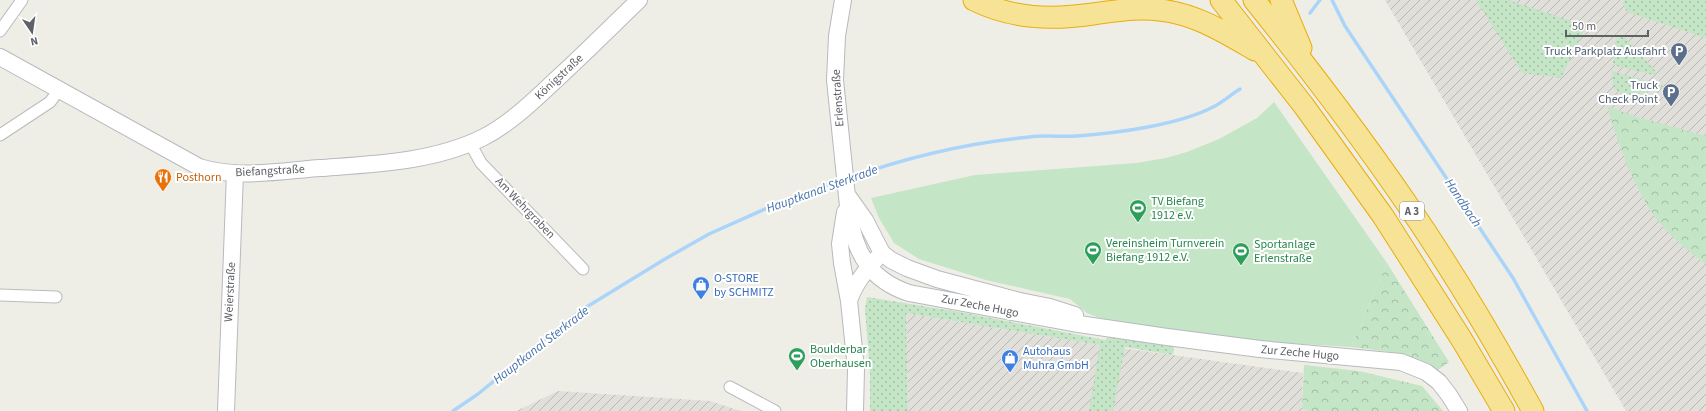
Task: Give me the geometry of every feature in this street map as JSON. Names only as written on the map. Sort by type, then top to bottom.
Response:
[{"type":"highway","points":[[974,0],[999,11],[1040,18],[1070,17],[1130,9],[1172,11],[1206,22],[1266,56]]},
{"type":"highway","name":"A 3","points":[[1221,0],[1266,56],[1384,216],[1462,340],[1504,411]]},
{"type":"highway","name":"A 3","points":[[1254,0],[1311,72],[1407,203],[1448,266],[1503,356],[1533,411]]},
{"type":"highway","points":[[1281,0],[1311,72]]},
{"type":"main road","name":"Königstraße","points":[[470,143],[494,131],[527,107],[639,0]]},
{"type":"main road","name":"Erlenstraße","points":[[843,0],[837,36],[835,80],[851,228],[859,251],[869,267]]},
{"type":"main road","name":"Biefangstraße","points":[[0,57],[199,167],[216,172],[235,173],[335,167],[403,160],[435,154],[470,143]]},
{"type":"main road","name":"Weierstraße","points":[[226,411],[235,173]]},
{"type":"main road","name":"Erlenstraße","points":[[848,196],[865,220],[882,253]]},
{"type":"main road","name":"Erlenstraße","points":[[848,196],[840,244],[849,301],[856,369],[855,411]]},
{"type":"main road","points":[[849,301],[852,291],[869,267],[882,253]]},
{"type":"main road","name":"Zur Zeche Hugo","points":[[882,253],[891,260],[907,268],[937,279],[1020,301],[1050,307],[1122,330]]},
{"type":"main road","name":"Zur Zeche Hugo","points":[[869,267],[884,282],[894,288],[909,293],[1072,323],[1260,349],[1401,362],[1426,372],[1439,382],[1459,411]]},
{"type":"street","points":[[0,32],[22,0]]},
{"type":"street","points":[[0,135],[50,102],[59,90]]},
{"type":"street","name":"Am Wehrgraben","points":[[470,143],[481,163],[584,269]]},
{"type":"street","points":[[0,295],[56,297]]},
{"type":"street","points":[[730,387],[775,411]]},
{"type":"shaded area","points":[[1385,0],[1706,0],[1706,411],[1626,411]]},
{"type":"shaded area","points":[[906,313],[1100,345],[1303,373],[1302,409],[1312,411],[908,411]]},
{"type":"shaded area","points":[[558,391],[710,401],[741,411],[516,411]]},
{"type":"green space","points":[[1476,0],[1508,0],[1586,26],[1561,78],[1522,73]]},
{"type":"green space","points":[[1624,0],[1706,0],[1706,38],[1627,12],[1623,4]]},
{"type":"green space","points":[[1620,36],[1624,36],[1657,73],[1653,75],[1613,65],[1615,41]]},
{"type":"green space","points":[[1612,71],[1667,87],[1645,93],[1629,95],[1622,93],[1616,90],[1613,84]]},
{"type":"green space","points":[[1274,102],[1387,263],[1351,347],[1255,341],[1099,318],[1087,313],[1070,299],[986,280],[919,259],[894,243],[879,218],[871,198],[975,175],[1136,163],[1166,158],[1187,152],[1219,139],[1257,118]]},
{"type":"green space","points":[[1607,106],[1634,116],[1706,136],[1706,264],[1674,238],[1652,214],[1624,157]]},
{"type":"green space","points":[[1387,263],[1449,362],[1438,370],[1417,359],[1396,353],[1351,347]]},
{"type":"green space","points":[[867,297],[960,312],[1105,340],[1111,335],[1174,346],[1173,355],[1125,347],[1113,411],[1089,411],[1100,345],[906,313],[908,411],[870,411],[870,374],[865,309]]},
{"type":"green space","points":[[1304,365],[1359,371],[1422,386],[1443,411],[1312,411],[1302,409]]},
{"type":"waterway","name":"Hauptkanal Sterkrade","points":[[1310,13],[1320,0]]},
{"type":"waterway","name":"Handbach","points":[[1332,0],[1345,26],[1513,278],[1587,411]]},
{"type":"waterway","name":"Hauptkanal Sterkrade","points":[[849,178],[915,157],[983,143],[1035,136],[1093,135],[1167,123],[1201,113],[1222,102],[1240,89]]},
{"type":"waterway","name":"Hauptkanal Sterkrade","points":[[453,411],[478,394],[580,311],[665,259],[709,234],[783,201],[841,180]]},
{"type":"place","name":"Truck Parkplatz Ausfahrt","points":[[1679,66]]},
{"type":"place","name":"Truck Check Point","points":[[1671,107]]},
{"type":"place","name":"Posthorn","points":[[163,192]]},
{"type":"place","name":"TV Biefang 1912 e.V.","points":[[1138,223]]},
{"type":"place","name":"Vereinsheim Turnverein Biefang 1912 e.V.","points":[[1093,265]]},
{"type":"place","name":"Sportanlage Erlenstraße","points":[[1241,266]]},
{"type":"place","name":"O-STORE by SCHMITZ","points":[[701,300]]},
{"type":"place","name":"Boulderbar Oberhausen","points":[[797,371]]},
{"type":"place","name":"Autohaus Muhra GmbH","points":[[1010,373]]}]
